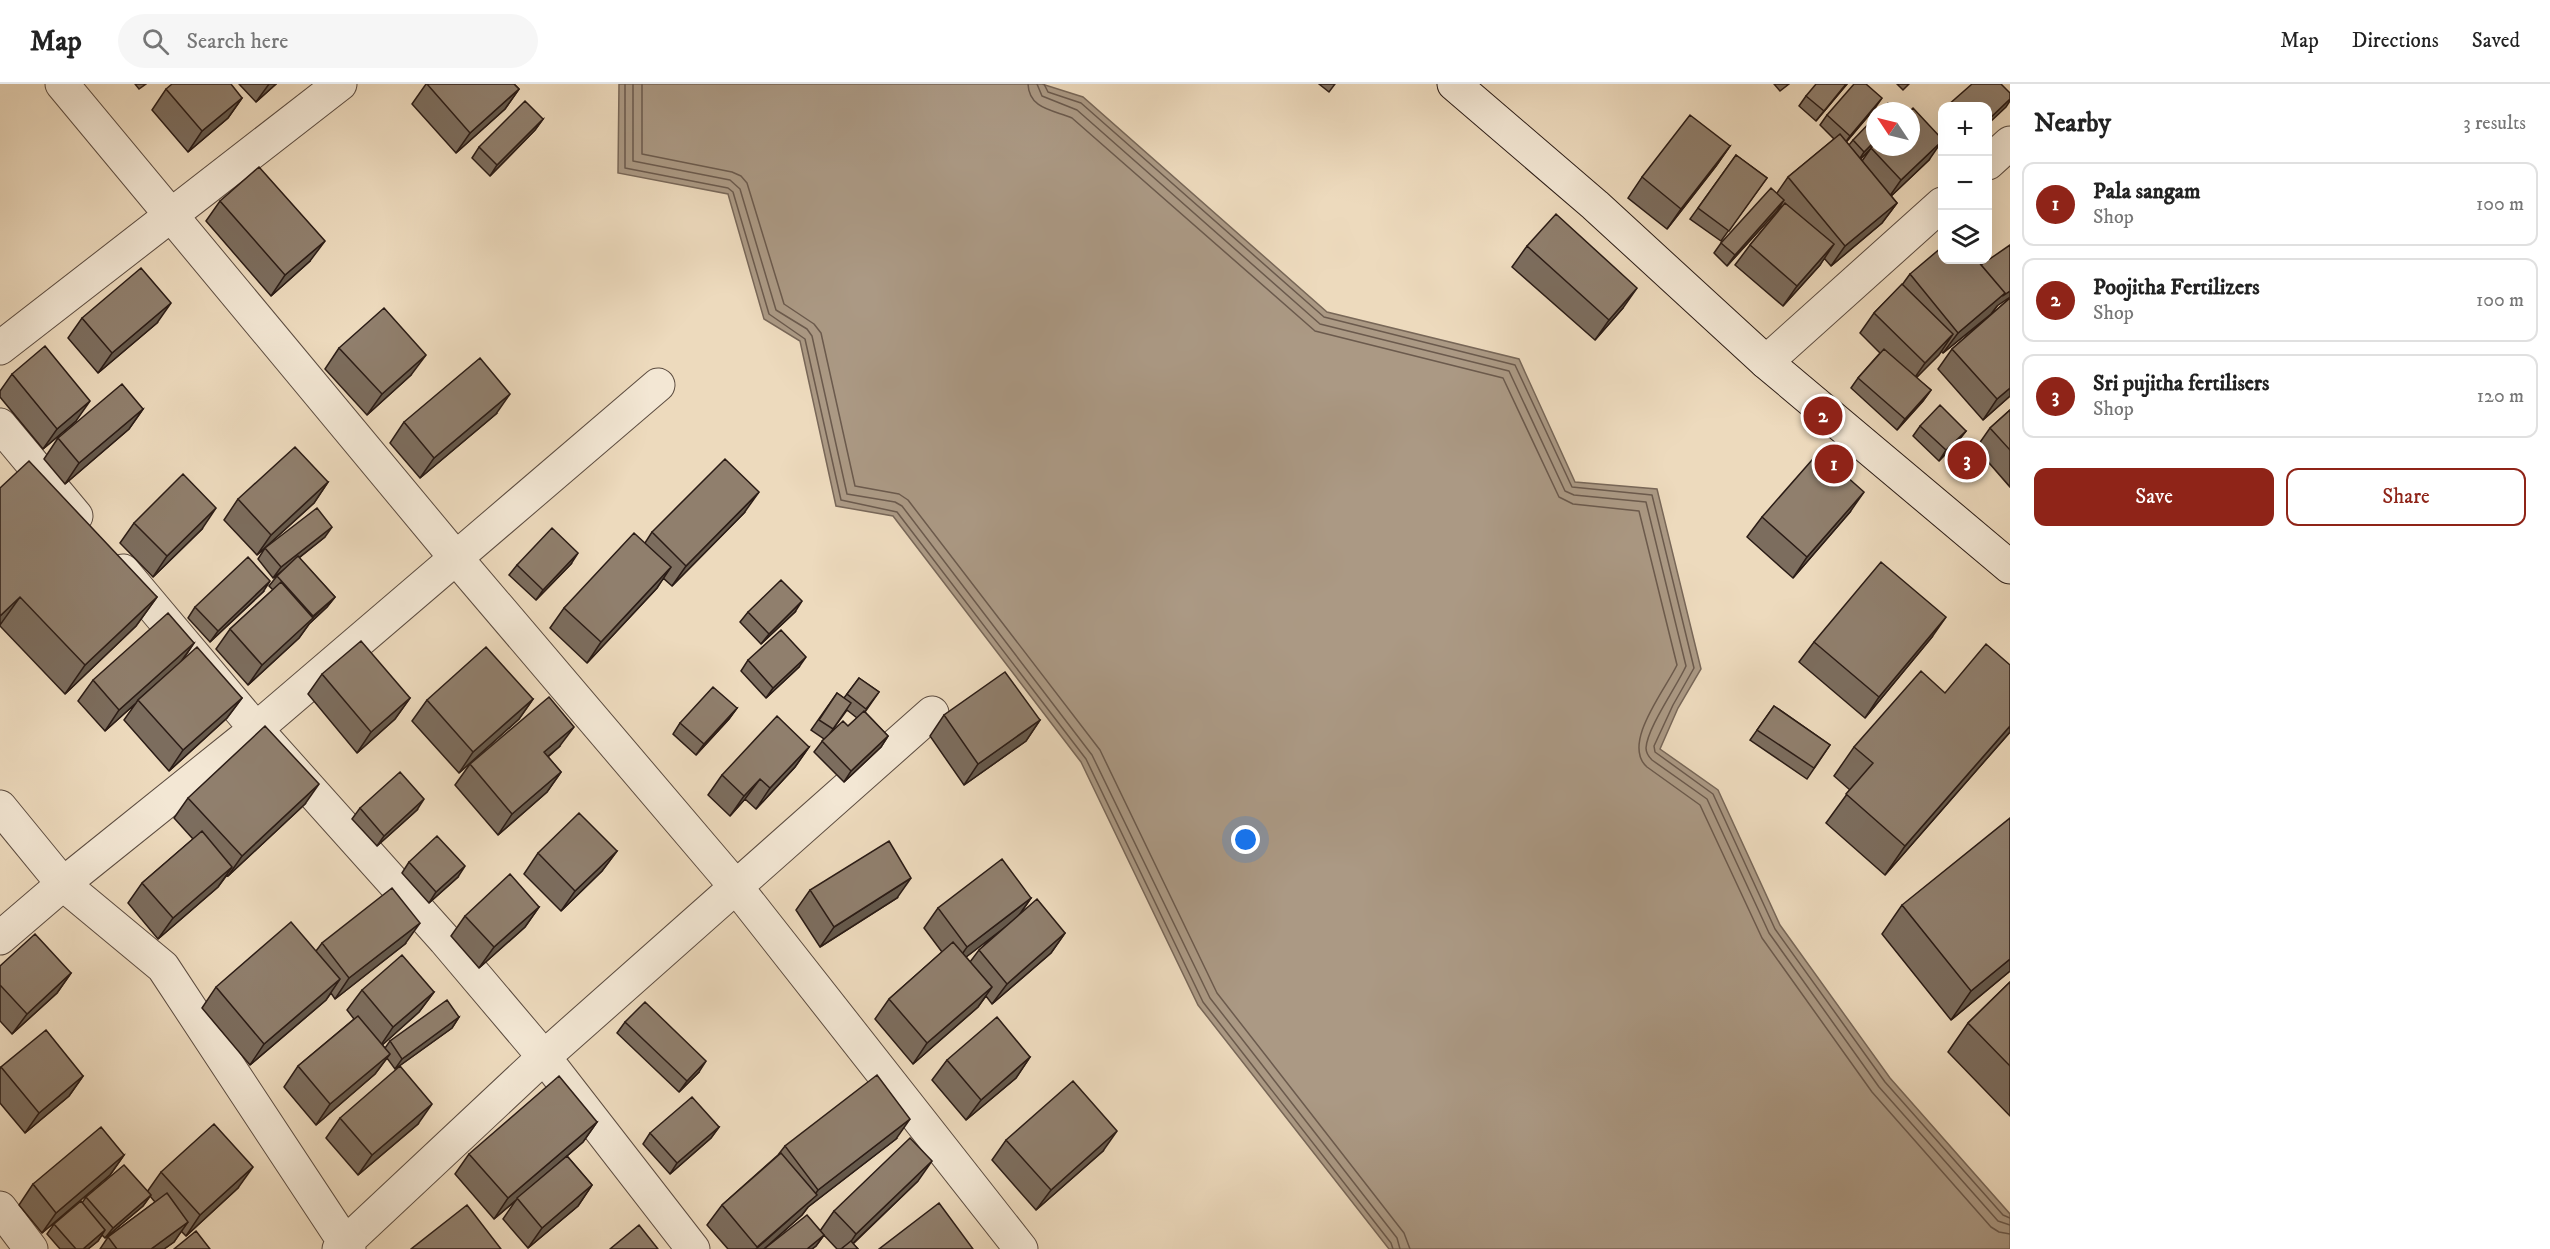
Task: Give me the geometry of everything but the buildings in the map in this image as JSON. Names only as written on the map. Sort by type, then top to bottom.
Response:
[{"type":"street","points":[[62,84],[456,558],[737,888],[1021,1249]]},
{"type":"street","points":[[0,348],[340,84]]},
{"type":"street","points":[[1454,84],[1595,205],[1766,362],[2010,567]]},
{"type":"street","points":[[1992,159],[2010,143]]},
{"type":"street","points":[[1766,362],[1938,208]]},
{"type":"street","points":[[0,938],[63,884],[256,729],[658,385]]},
{"type":"street","points":[[0,425],[256,729],[445,940],[544,1057],[693,1249]]},
{"type":"street","points":[[0,807],[63,884],[163,967],[344,1247],[544,1057],[932,713]]},
{"type":"street","points":[[0,1208],[31,1249]]},
{"type":"water","points":[[619,84],[1042,84],[1083,97],[1327,312],[1519,359],[1575,482],[1657,489],[1701,669],[1678,708],[1660,749],[1718,790],[1780,925],[1890,1078],[2010,1214],[2010,1249],[1389,1249],[1198,1005],[1081,762],[893,516],[836,506],[800,341],[764,319],[728,194],[618,173]]},
{"type":"place","name":"Poojitha Fertilizers","points":[[1823,416]]},
{"type":"place","name":"Sri pujitha fertilisers","points":[[1967,460]]},
{"type":"place","name":"Pala sangam","points":[[1834,464]]}]
